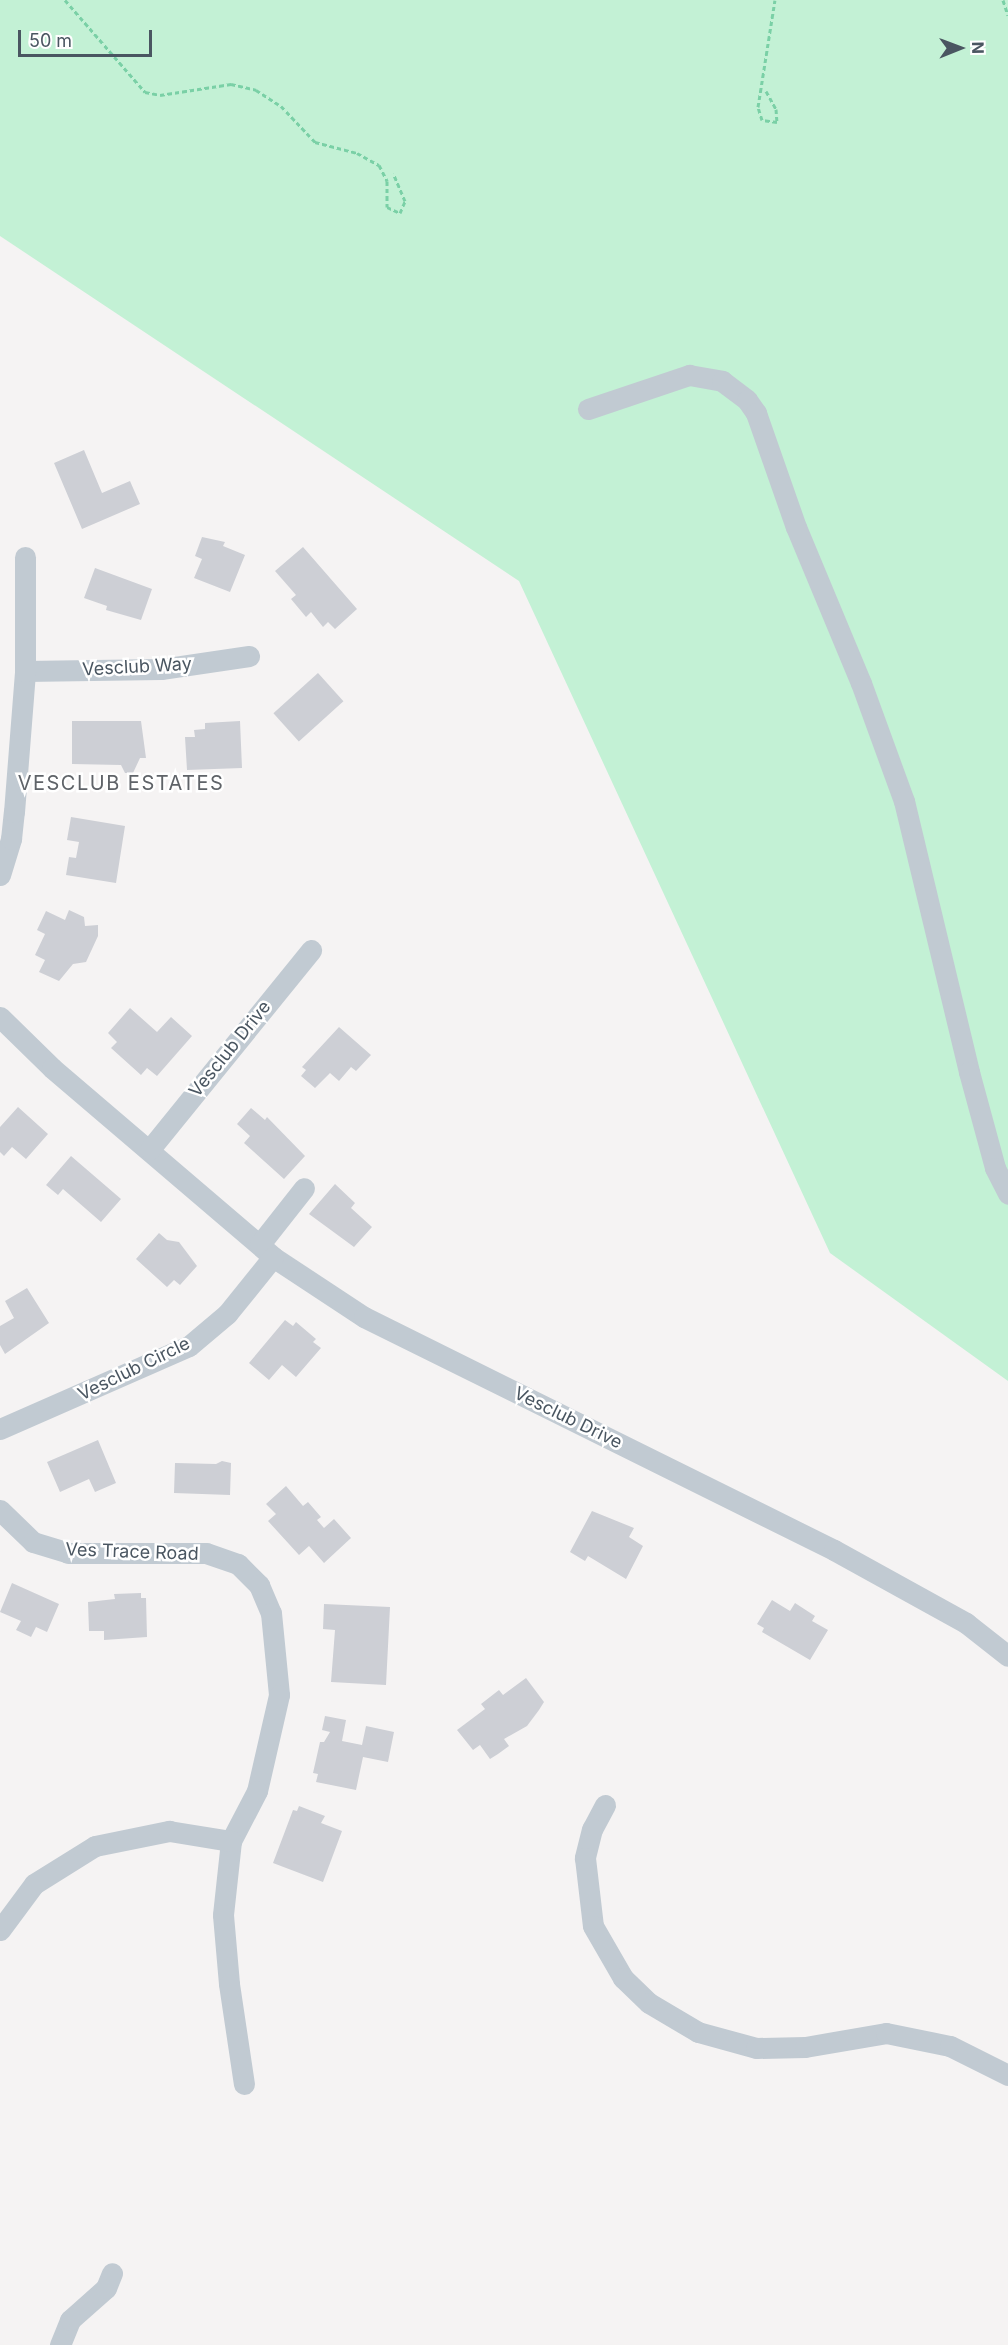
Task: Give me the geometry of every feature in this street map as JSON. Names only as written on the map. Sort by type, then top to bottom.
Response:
[{"type":"street","points":[[588,409],[665,381],[698,375],[735,389],[756,413],[796,527],[861,683],[904,801],[969,1072],[995,1168],[1008,1194]]},
{"type":"street","points":[[0,875],[11,839],[25,671],[25,557]]},
{"type":"street","name":"Vesclub Way","points":[[25,671],[161,669],[249,656]]},
{"type":"street","name":"Vesclub Drive","points":[[150,1149],[311,950]]},
{"type":"street","name":"Vesclub Drive","points":[[0,1017],[52,1068],[267,1250],[364,1317],[834,1550],[966,1623],[1008,1656]]},
{"type":"street","name":"Vesclub Circle","points":[[0,1429],[189,1346],[227,1314],[304,1188]]},
{"type":"street","name":"Ves Trace Road","points":[[0,1510],[33,1542],[68,1553],[206,1553],[238,1564],[259,1585],[271,1612],[279,1695],[257,1791],[231,1841],[223,1915],[229,1984],[244,2084]]},
{"type":"street","points":[[605,1805],[592,1829],[585,1857],[593,1926],[622,1978],[649,2003],[698,2032],[756,2048],[805,2047],[886,2033],[950,2046],[1008,2075]]},
{"type":"street","points":[[0,1930],[34,1884],[95,1846],[169,1831],[231,1841]]},
{"type":"street","points":[[60,2345],[70,2320],[106,2288],[112,2273]]},
{"type":"path","points":[[65,0],[145,92],[160,95],[231,84],[256,90],[281,106],[315,142],[357,153],[379,165],[387,181],[387,207],[400,213],[405,201],[393,173]]},
{"type":"path","points":[[766,91],[776,110],[777,122],[762,120],[758,107],[775,0]]},
{"type":"path","points":[[1003,0],[1008,15]]},
{"type":"green space","points":[[0,0],[1008,0],[1008,1381],[830,1253],[519,581],[0,236]]},
{"type":"building","points":[[84,450],[102,493],[130,481],[140,504],[82,529],[54,463]]},
{"type":"building","points":[[202,537],[225,542],[223,546],[245,555],[230,592],[194,578],[202,559],[195,556]]},
{"type":"building","points":[[303,547],[357,609],[335,629],[328,622],[323,627],[311,612],[306,617],[291,599],[296,595],[275,571]]},
{"type":"building","points":[[95,568],[152,589],[141,620],[106,610],[107,606],[84,598]]},
{"type":"building","points":[[318,673],[343,701],[299,741],[273,713]]},
{"type":"building","points":[[72,721],[141,721],[146,758],[140,758],[133,773],[125,773],[121,765],[72,764]]},
{"type":"building","points":[[240,721],[242,768],[187,770],[185,737],[195,737],[194,730],[205,729],[205,723]]},
{"type":"building","points":[[71,817],[125,826],[116,883],[66,875],[69,857],[76,858],[79,842],[67,840]]},
{"type":"building","points":[[69,910],[84,917],[85,926],[98,925],[98,936],[86,962],[73,964],[59,981],[39,972],[45,960],[35,955],[45,934],[37,930],[46,911],[65,920]]},
{"type":"building","points":[[130,1008],[157,1032],[171,1017],[192,1036],[157,1076],[147,1068],[141,1075],[111,1048],[117,1042],[108,1033]]},
{"type":"building","points":[[339,1027],[371,1055],[356,1071],[351,1067],[339,1081],[330,1073],[315,1088],[301,1076],[306,1070],[302,1067]]},
{"type":"building","points":[[18,1107],[48,1134],[26,1159],[12,1147],[4,1156],[0,1152],[0,1127]]},
{"type":"building","points":[[251,1108],[265,1120],[267,1117],[305,1156],[284,1179],[244,1143],[250,1136],[237,1124]]},
{"type":"building","points":[[71,1156],[121,1199],[101,1222],[63,1189],[58,1195],[46,1185]]},
{"type":"building","points":[[335,1184],[355,1203],[351,1208],[372,1227],[354,1247],[309,1214]]},
{"type":"building","points":[[159,1233],[167,1240],[179,1242],[197,1266],[180,1285],[174,1280],[167,1287],[136,1259]]},
{"type":"building","points":[[27,1288],[49,1323],[5,1354],[0,1345],[0,1326],[14,1318],[5,1301]]},
{"type":"building","points":[[285,1320],[293,1326],[296,1322],[316,1339],[313,1342],[321,1348],[296,1377],[282,1365],[269,1380],[249,1363]]},
{"type":"building","points":[[98,1440],[116,1483],[95,1492],[89,1479],[60,1492],[47,1462]]},
{"type":"building","points":[[222,1461],[231,1463],[230,1495],[174,1493],[175,1463],[216,1464]]},
{"type":"building","points":[[286,1486],[303,1506],[308,1502],[321,1517],[317,1520],[324,1528],[334,1519],[351,1538],[324,1563],[309,1546],[299,1555],[268,1521],[276,1514],[266,1504]]},
{"type":"building","points":[[592,1511],[634,1528],[629,1537],[643,1546],[626,1579],[588,1556],[585,1561],[570,1552]]},
{"type":"building","points":[[12,1583],[59,1604],[47,1632],[36,1627],[31,1637],[16,1630],[21,1621],[0,1612]]},
{"type":"building","points":[[141,1593],[141,1598],[146,1598],[147,1637],[104,1640],[104,1631],[89,1631],[88,1602],[115,1599],[114,1594]]},
{"type":"building","points":[[772,1600],[790,1611],[795,1603],[815,1616],[812,1621],[828,1630],[810,1660],[762,1632],[764,1628],[757,1624]]},
{"type":"building","points":[[324,1604],[390,1607],[386,1685],[331,1682],[335,1630],[323,1629]]},
{"type":"building","points":[[526,1678],[544,1702],[539,1710],[527,1726],[504,1739],[509,1746],[490,1759],[480,1745],[473,1750],[457,1730],[485,1709],[481,1704],[499,1690],[503,1695]]},
{"type":"building","points":[[325,1716],[346,1720],[342,1741],[362,1745],[366,1726],[394,1732],[388,1762],[363,1757],[356,1790],[316,1782],[318,1774],[313,1773],[320,1742],[324,1742],[330,1732],[322,1730]]},
{"type":"building","points":[[299,1806],[325,1816],[321,1823],[342,1831],[323,1882],[273,1863],[293,1810],[297,1811]]},
{"type":"district","name":"VESCLUB ESTATES","points":[[121,783]]}]
